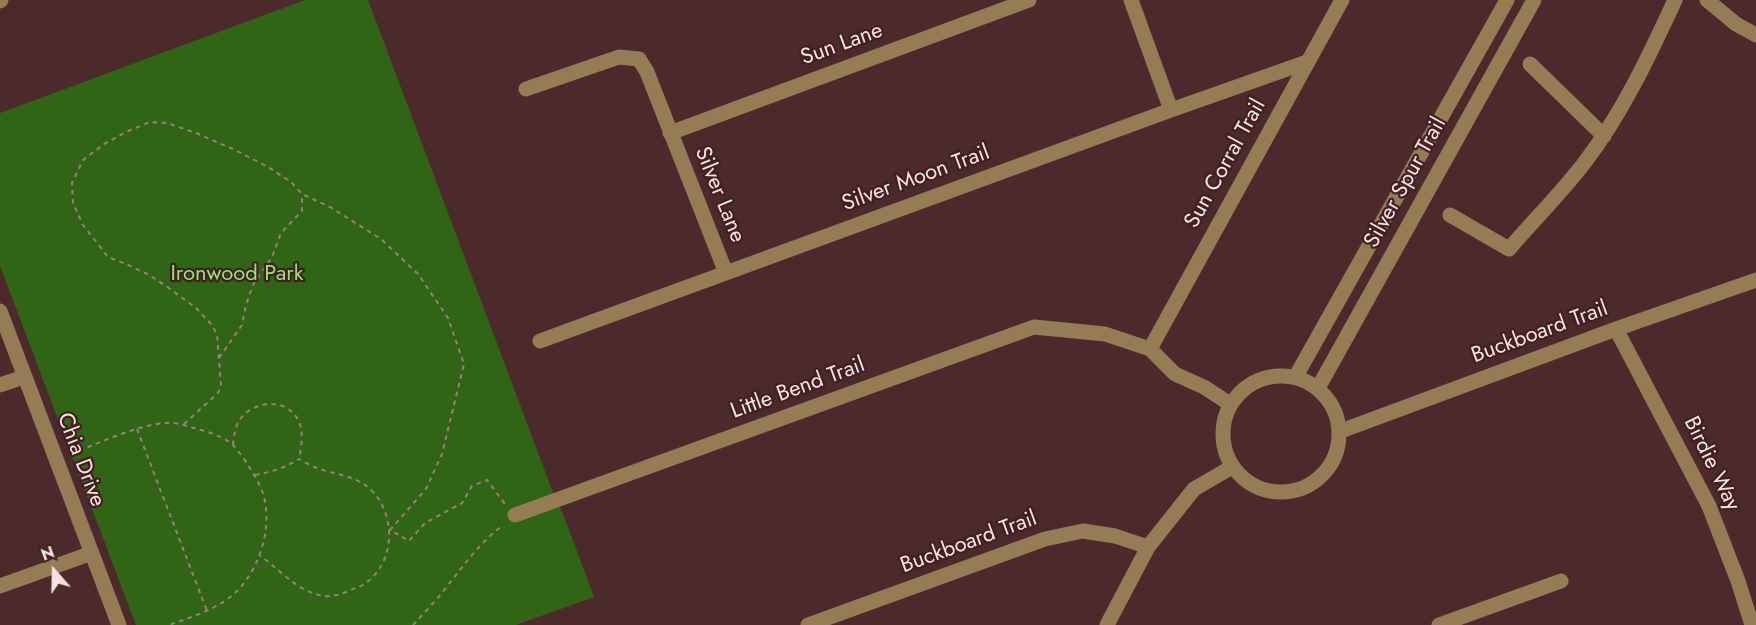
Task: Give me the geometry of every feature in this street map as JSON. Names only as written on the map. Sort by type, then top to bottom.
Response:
[{"type":"street","name":"Sun Lane","points":[[670,133],[1029,0]]},
{"type":"street","points":[[1131,0],[1171,110]]},
{"type":"street","name":"Sun Corral Trail","points":[[1150,350],[1342,0]]},
{"type":"street","name":"Silver Spur Trail","points":[[1318,388],[1534,0]]},
{"type":"street","points":[[1450,215],[1509,249],[1584,163],[1604,136],[1633,89],[1675,0]]},
{"type":"street","points":[[1707,0],[1736,24],[1756,35]]},
{"type":"street","points":[[1503,7],[1520,25]]},
{"type":"street","name":"Silver Spur Trail","points":[[1296,376],[1503,7]]},
{"type":"street","points":[[1478,50],[1500,62]]},
{"type":"street","name":"Silver Lane","points":[[526,89],[619,57],[639,59],[647,72],[726,273]]},
{"type":"street","name":"Silver Moon Trail","points":[[540,341],[1307,62]]},
{"type":"street","points":[[1530,64],[1604,136]]},
{"type":"street","name":"Buckboard Trail","points":[[1341,431],[1616,329],[1756,280]]},
{"type":"street","name":"Chia Drive","points":[[0,311],[119,625]]},
{"type":"street","name":"Little Bend Trail","points":[[515,515],[1034,327],[1105,334],[1150,350],[1175,374],[1204,387],[1230,404]]},
{"type":"street","name":"Birdie Way","points":[[1616,329],[1709,506],[1752,625]]},
{"type":"street","points":[[1282,374],[1296,376],[1318,388],[1333,404],[1341,431],[1336,456],[1322,477],[1300,489],[1275,492],[1251,484],[1232,467],[1223,447],[1222,425],[1230,404],[1252,382],[1282,374]]},
{"type":"street","points":[[0,385],[24,377]]},
{"type":"street","points":[[1107,625],[1148,547],[1194,489],[1232,467]]},
{"type":"street","name":"Buckboard Trail","points":[[808,625],[1045,539],[1083,531],[1115,536],[1148,547]]},
{"type":"street","points":[[0,586],[92,553]]},
{"type":"street","points":[[1439,625],[1561,581]]},
{"type":"path","points":[[184,424],[218,393],[221,385],[217,334],[196,308],[149,274],[108,257],[83,225],[73,203],[72,183],[84,160],[104,144],[150,122],[167,123],[196,133],[268,167],[291,182],[302,194],[330,207],[381,239],[418,274],[448,318],[464,364],[442,454],[426,489],[390,530]]},
{"type":"path","points":[[218,359],[242,325],[253,285],[272,257],[282,233],[302,211],[302,194]]},
{"type":"path","points":[[232,445],[234,430],[239,420],[251,408],[263,404],[276,405],[288,409],[297,418],[302,433],[299,459],[274,471],[254,475]]},
{"type":"path","points":[[68,455],[137,429],[167,423],[184,424],[222,438],[232,445],[254,475],[264,498],[266,523],[260,555],[249,576],[222,604],[169,625]]},
{"type":"path","points":[[137,429],[207,611]]},
{"type":"path","points":[[260,555],[274,565],[283,576],[306,591],[326,596],[346,593],[367,582],[381,566],[388,551],[390,530],[385,510],[378,497],[360,481],[318,468],[299,459]]},
{"type":"path","points":[[390,530],[409,541],[425,523],[462,503],[472,486],[487,480],[515,515],[489,536],[413,625]]},
{"type":"green space","name":"Ironwood Park","points":[[305,0],[368,0],[594,597],[516,625],[136,625],[0,266],[0,113]]}]
